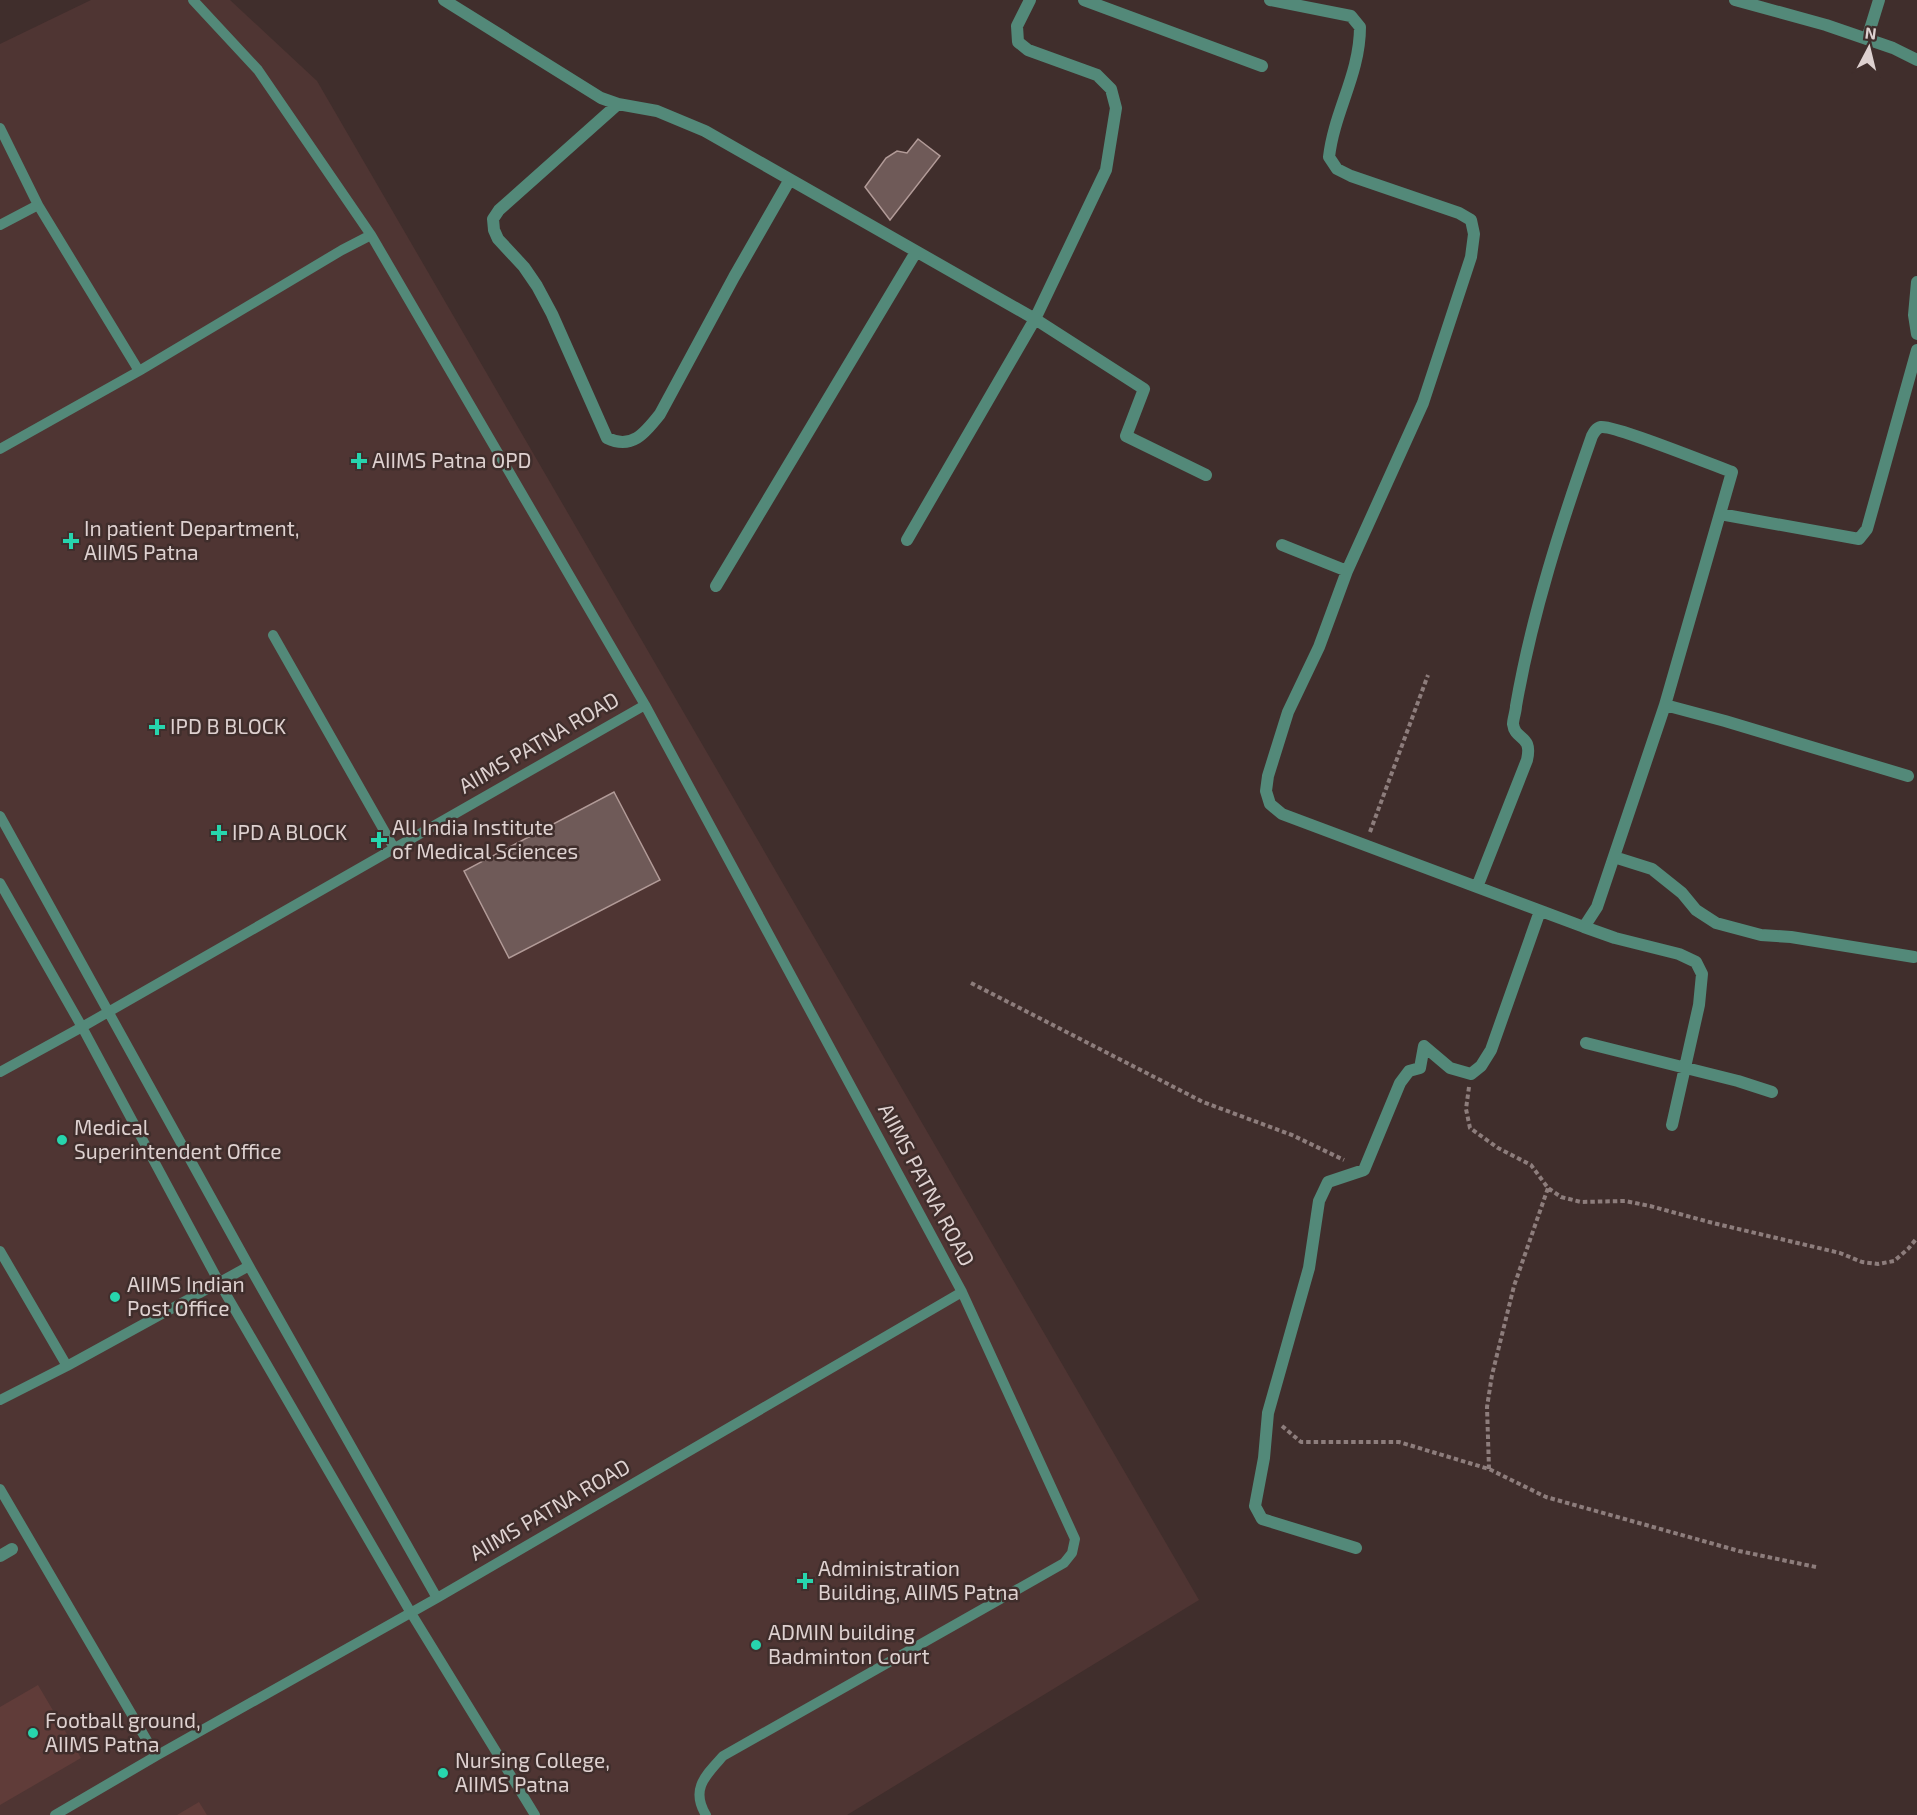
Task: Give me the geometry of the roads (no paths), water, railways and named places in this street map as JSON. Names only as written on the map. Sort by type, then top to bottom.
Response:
[{"type":"street","points":[[444,0],[601,98],[618,104],[657,111],[679,119],[737,149],[789,181],[1035,319],[1144,389],[1126,436],[1206,475]]},
{"type":"street","points":[[907,540],[1035,319],[1106,170],[1116,108],[1111,89],[1097,75],[1028,50],[1018,42],[1017,26],[1030,0]]},
{"type":"street","points":[[1084,0],[1262,66]]},
{"type":"street","points":[[1270,0],[1351,16],[1360,27],[1355,65],[1331,140],[1329,157],[1337,169],[1351,177],[1459,213],[1471,220],[1474,234],[1471,257],[1422,403],[1347,572],[1319,647],[1288,712],[1268,776],[1266,791],[1270,804],[1282,814],[1540,911],[1616,938],[1679,954],[1696,962],[1702,974],[1702,988],[1672,1125]]},
{"type":"street","points":[[1735,0],[1867,39],[1917,60]]},
{"type":"street","points":[[1867,39],[1879,0]]},
{"type":"street","points":[[618,104],[499,210],[493,219],[498,239],[524,267],[552,314],[607,438],[618,444],[632,441],[647,431],[660,414],[789,181]]},
{"type":"street","points":[[716,586],[916,252]]},
{"type":"street","points":[[1917,282],[1914,315],[1917,334]]},
{"type":"street","points":[[1720,514],[1859,539],[1867,529],[1917,350]]},
{"type":"street","points":[[1477,887],[1527,760],[1528,742],[1513,725],[1517,703],[1537,614],[1563,518],[1596,430],[1602,427],[1625,433],[1732,472],[1665,705],[1597,907],[1584,927]]},
{"type":"street","points":[[1282,545],[1347,572]]},
{"type":"street","points":[[1665,705],[1908,776]]},
{"type":"street","points":[[1614,857],[1652,869],[1683,892],[1696,910],[1716,924],[1761,935],[1791,937],[1914,957]]},
{"type":"street","points":[[1356,1548],[1262,1519],[1255,1506],[1264,1458],[1268,1413],[1310,1268],[1319,1201],[1328,1182],[1364,1170],[1400,1083],[1409,1071],[1420,1068],[1424,1046],[1450,1068],[1471,1074],[1481,1066],[1491,1050],[1540,911]]},
{"type":"street","points":[[1586,1043],[1772,1092]]},
{"type":"street","points":[[0,1556],[12,1549]]},
{"type":"lane","points":[[193,0],[258,70],[371,235],[645,705]]},
{"type":"lane","points":[[0,128],[38,205],[140,371]]},
{"type":"lane","points":[[0,225],[38,205]]},
{"type":"lane","points":[[0,449],[140,371],[371,235]]},
{"type":"lane","points":[[273,635],[394,848]]},
{"type":"lane","name":"AIIMS PATNA ROAD","points":[[0,1072],[645,705],[962,1292],[437,1598],[56,1815]]},
{"type":"lane","points":[[0,816],[249,1266],[437,1598]]},
{"type":"lane","points":[[0,883],[82,1027],[219,1284],[411,1613],[535,1815]]},
{"type":"lane","points":[[0,1251],[68,1366]]},
{"type":"lane","points":[[0,1400],[68,1366],[249,1266]]},
{"type":"lane","points":[[706,1815],[701,1807],[699,1787],[705,1775],[723,1756],[1064,1563],[1072,1553],[1075,1539],[962,1292]]},
{"type":"lane","points":[[0,1489],[156,1756]]},
{"type":"lane","points":[[12,1549],[30,1539]]},
{"type":"place","name":"AIIMS Patna OPD","points":[[359,461]]},
{"type":"place","name":"In patient Department, AIIMS Patna","points":[[71,541]]},
{"type":"place","name":"IPD B BLOCK","points":[[157,727]]},
{"type":"place","name":"IPD A BLOCK","points":[[219,833]]},
{"type":"place","name":"All India Institute of Medical Sciences","points":[[379,840]]},
{"type":"place","name":"Medical Superintendent Office","points":[[62,1140]]},
{"type":"place","name":"AIIMS Indian Post Office","points":[[115,1297]]},
{"type":"place","name":"Administration Building, AIIMS Patna","points":[[805,1581]]},
{"type":"place","name":"ADMIN building Badminton Court","points":[[756,1645]]},
{"type":"place","name":"Football ground, AIIMS Patna","points":[[33,1733]]},
{"type":"place","name":"Nursing College, AIIMS Patna","points":[[443,1773]]}]
